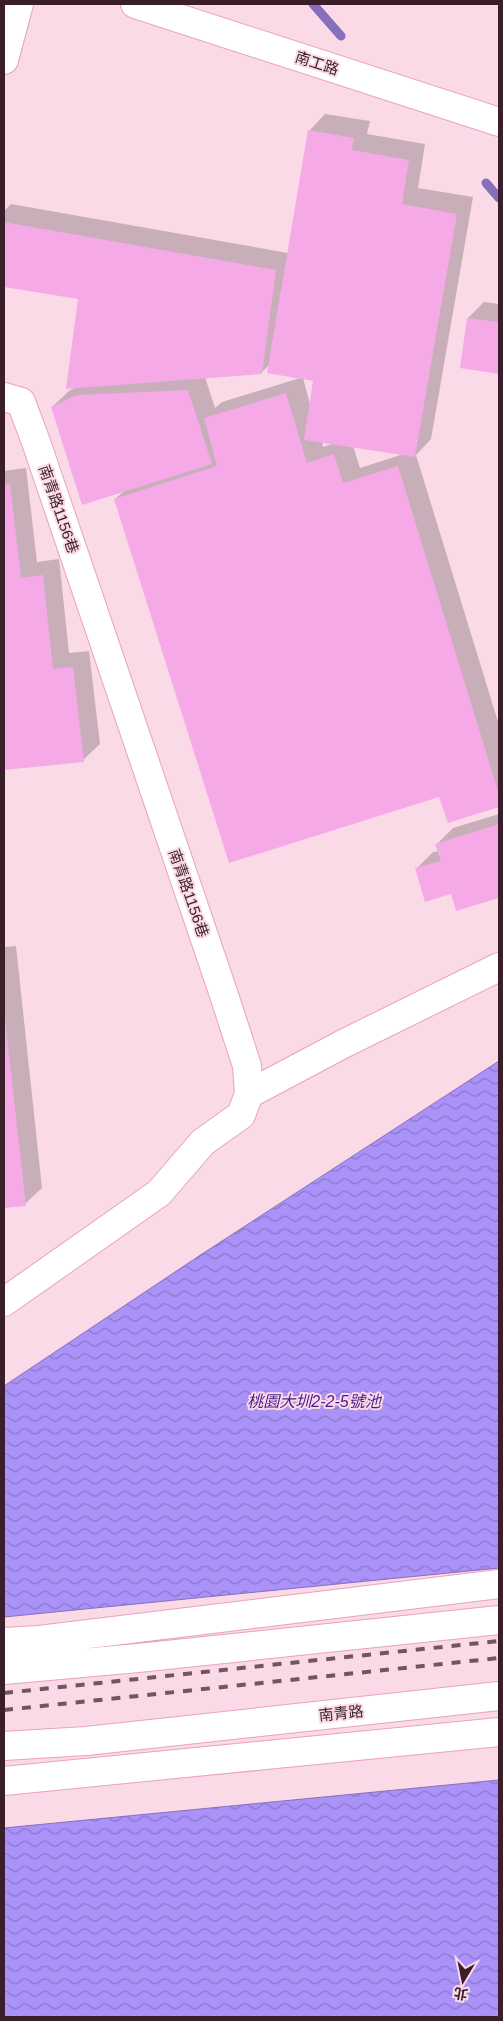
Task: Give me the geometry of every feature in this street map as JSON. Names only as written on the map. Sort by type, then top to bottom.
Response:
[{"type":"main road","points":[[4,60],[19,4]]},
{"type":"main road","name":"南工路","points":[[135,4],[499,122]]},
{"type":"main road","name":"南青路1156巷","points":[[4,397],[22,402],[224,995],[247,1066],[249,1094],[241,1116],[203,1142],[159,1193],[4,1302]]},
{"type":"main road","points":[[249,1094],[343,1044],[499,967]]},
{"type":"main road","points":[[4,1642],[39,1640],[499,1584]]},
{"type":"main road","points":[[254,1646],[351,1602]]},
{"type":"main road","points":[[4,1670],[499,1620]]},
{"type":"main road","name":"南青路","points":[[4,1746],[86,1741],[499,1696]]},
{"type":"main road","name":"南青路","points":[[182,1730],[332,1749]]},
{"type":"main road","points":[[4,1781],[499,1732]]},
{"type":"water","name":"桃園大圳2-2-5號池","points":[[499,1061],[499,1568],[4,1617],[4,1386],[199,1256]]},
{"type":"water","points":[[499,1780],[499,2017],[4,2017],[4,1828]]},
{"type":"building","points":[[308,130],[354,138],[352,150],[409,160],[402,204],[457,214],[415,457],[304,440],[313,381],[267,373]]},
{"type":"building","points":[[4,222],[276,270],[262,374],[66,389],[78,299],[4,287]]},
{"type":"building","points":[[467,318],[499,322],[499,374],[460,368]]},
{"type":"building","points":[[188,390],[212,464],[82,505],[51,407],[77,395]]},
{"type":"building","points":[[286,393],[307,463],[334,454],[343,483],[398,466],[499,794],[499,807],[448,823],[439,797],[229,863],[114,499],[217,466],[204,418]]},
{"type":"building","points":[[10,484],[21,578],[43,575],[53,669],[73,667],[84,762],[4,770],[4,485]]},
{"type":"building","points":[[499,824],[499,898],[456,911],[451,894],[425,902],[415,868],[441,861],[435,844]]},
{"type":"building","points":[[4,1011],[26,1206],[4,1208]]},
{"type":"waterway","points":[[313,4],[341,36]]},
{"type":"waterway","points":[[486,183],[499,198]]},
{"type":"railway","points":[[4,1693],[499,1641]]},
{"type":"railway","points":[[4,1710],[499,1658]]}]
